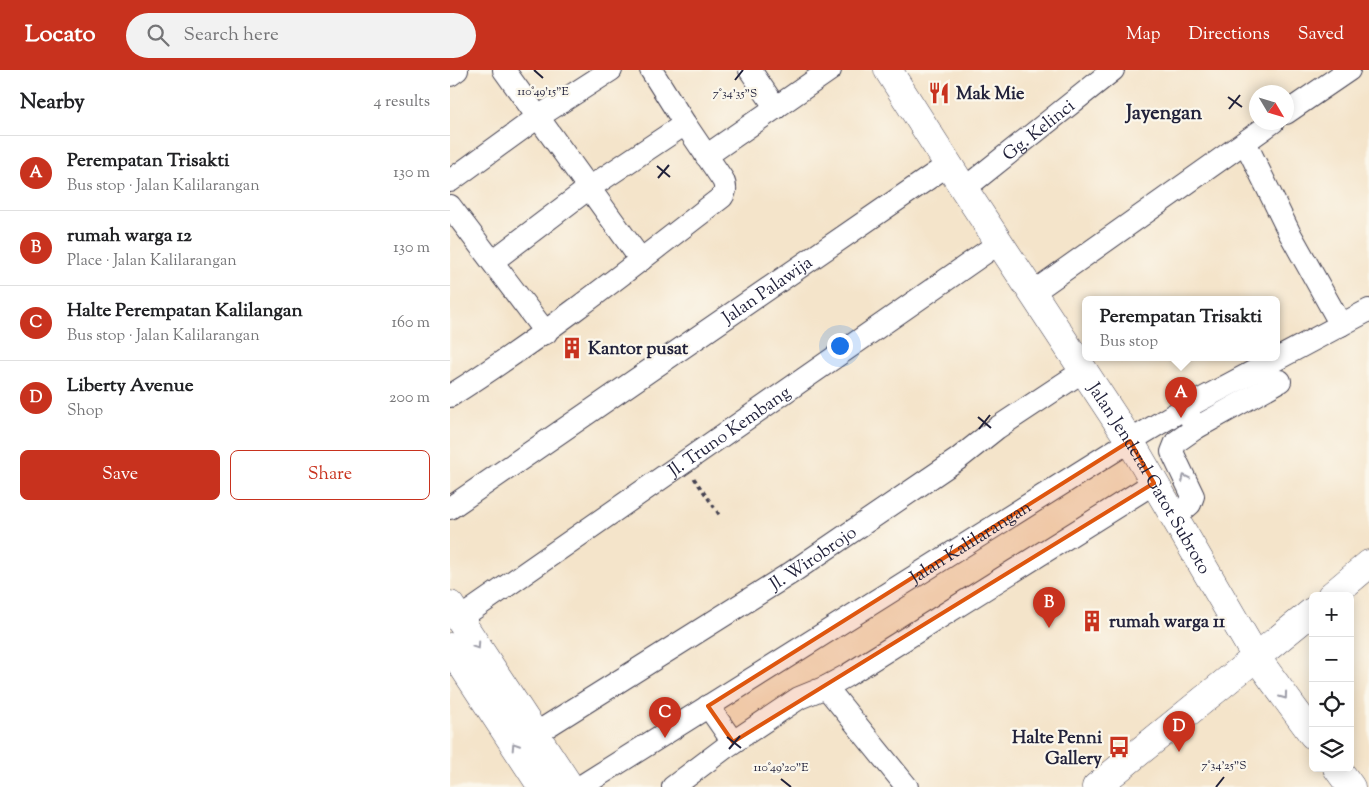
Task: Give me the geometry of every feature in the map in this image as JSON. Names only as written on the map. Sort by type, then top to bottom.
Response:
[{"type":"main road","name":"Jalan Jenderal Gatot Subroto","points":[[888,70],[1130,441],[1256,658],[1309,729]]},
{"type":"main road","points":[[1336,592],[1369,564]]},
{"type":"main road","points":[[455,612],[570,787]]},
{"type":"main road","points":[[1096,787],[1309,614]]},
{"type":"main road","points":[[450,647],[542,787]]},
{"type":"main road","points":[[1341,772],[1351,787]]},
{"type":"street","points":[[450,75],[457,70]]},
{"type":"street","points":[[504,70],[641,260]]},
{"type":"street","points":[[450,181],[538,117],[611,70]]},
{"type":"street","points":[[450,396],[546,333],[722,197],[726,188],[723,180],[684,124],[651,70]]},
{"type":"street","points":[[750,70],[776,108]]},
{"type":"street","points":[[706,156],[830,70]]},
{"type":"street","name":"Gg. Kelinci","points":[[964,189],[1113,70]]},
{"type":"street","points":[[1294,108],[1349,70]]},
{"type":"street","points":[[493,261],[589,188],[684,124]]},
{"type":"street","points":[[1032,293],[1262,130]]},
{"type":"street","points":[[1245,142],[1289,232],[1341,325]]},
{"type":"street","name":"Jalan Palawija","points":[[450,508],[949,164]]},
{"type":"street","points":[[450,206],[546,333]]},
{"type":"street","name":"Jl. Truno Kembang","points":[[455,612],[684,463],[1000,243]]},
{"type":"street","name":"Jalan Kalilarangan","points":[[1280,357],[1369,310]]},
{"type":"street","name":"Jalan Kalilarangan","points":[[580,787],[1130,441],[1185,408],[1273,361]]},
{"type":"street","name":"Jl. Wirobrojo","points":[[535,734],[791,573],[958,459],[997,428],[1083,370]]},
{"type":"street","points":[[1174,517],[1190,504],[1193,496],[1172,452],[1176,442],[1196,428],[1280,381]]},
{"type":"street","points":[[1185,408],[1196,428]]},
{"type":"street","points":[[673,787],[733,742],[799,698],[846,676],[1154,483]]},
{"type":"street","points":[[826,687],[907,787]]},
{"type":"street","points":[[708,706],[733,742]]},
{"type":"path","points":[[684,463],[720,516]]},
{"type":"highlighted area","points":[[1130,441],[1154,483],[733,742],[708,706]]},
{"type":"place","name":"Mak Mie","points":[[939,93]]},
{"type":"place","name":"Kantor pusat","points":[[572,348]]},
{"type":"place","name":"Perempatan Trisakti","points":[[1181,418]]},
{"type":"place","name":"rumah warga 11","points":[[1092,621]]},
{"type":"place","name":"rumah warga 12","points":[[1049,628]]},
{"type":"place","name":"Halte Perempatan Kalilangan","points":[[665,738]]},
{"type":"place","name":"Halte Penni Gallery","points":[[1119,747]]},
{"type":"place","name":"Liberty Avenue","points":[[1179,752]]},
{"type":"district","name":"Jayengan","points":[[1164,112]]}]
